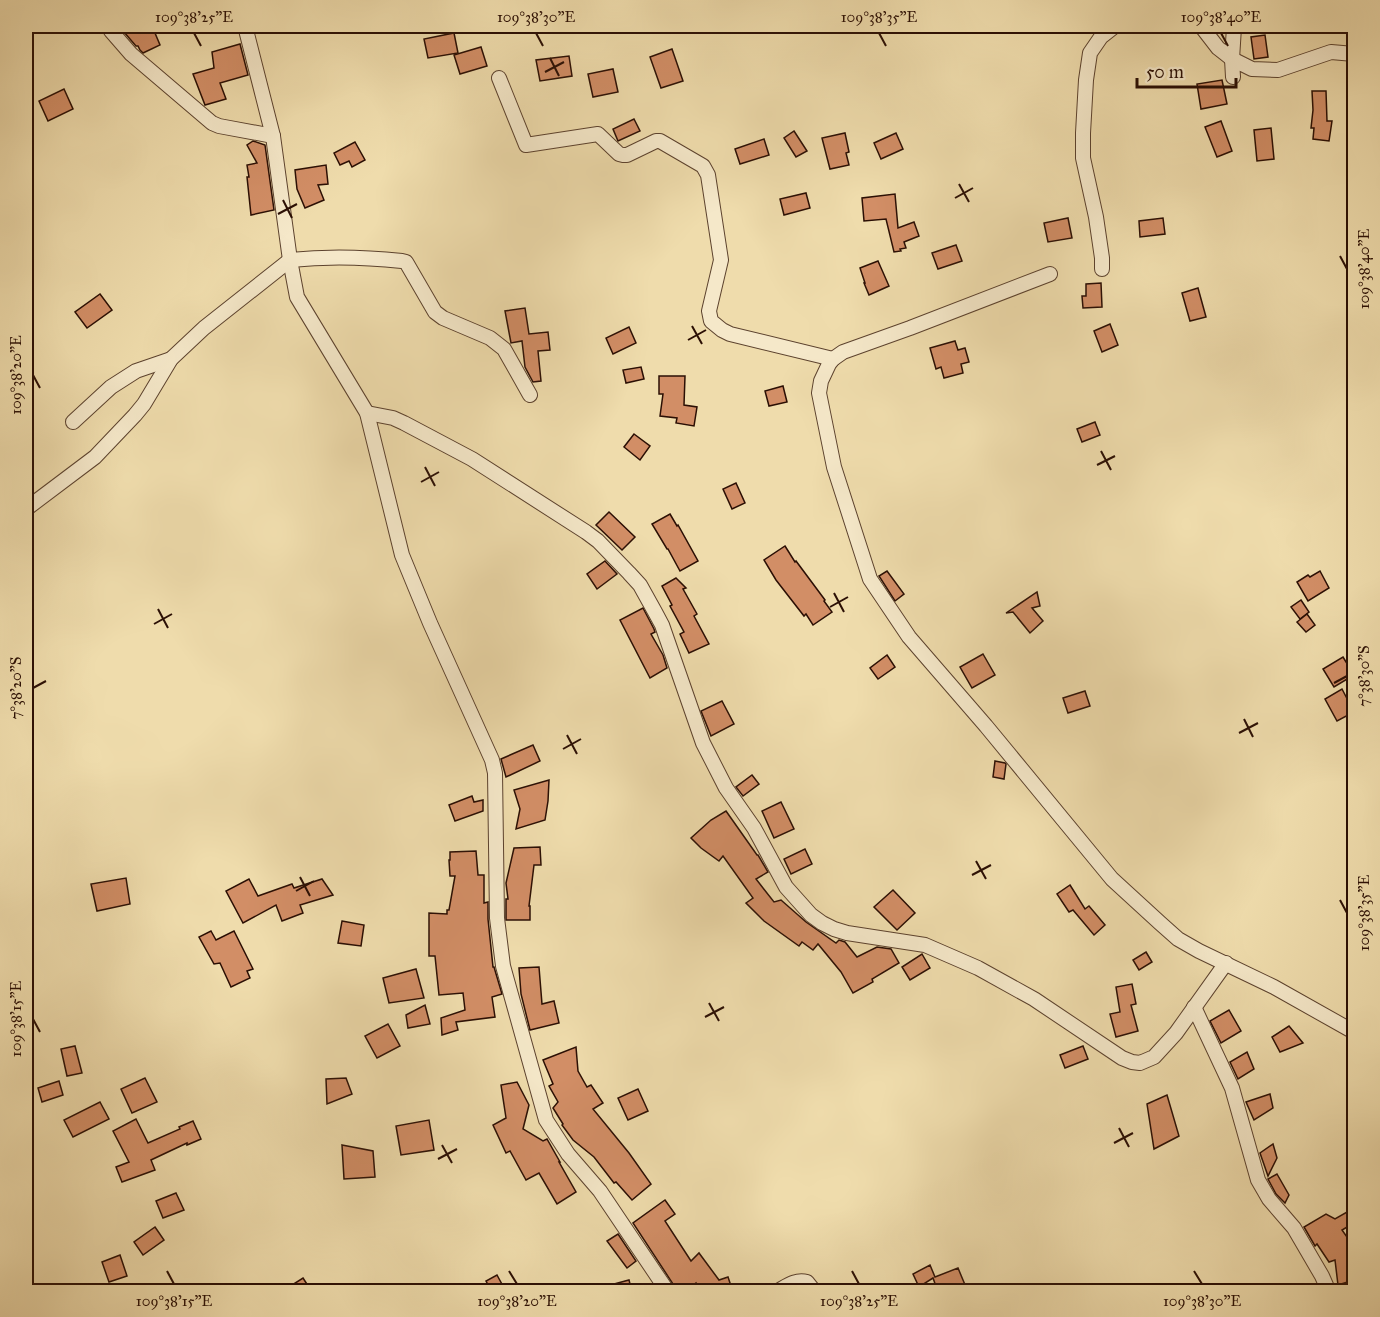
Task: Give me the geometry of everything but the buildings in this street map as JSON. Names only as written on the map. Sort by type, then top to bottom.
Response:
[{"type":"street","points":[[108,26],[131,54],[212,123],[273,136]]},
{"type":"street","points":[[245,26],[273,136],[290,260],[298,300],[367,413],[402,555],[494,765],[497,918],[503,966],[546,1120],[568,1154],[600,1191],[668,1292]]},
{"type":"street","points":[[1102,269],[1096,217],[1083,158],[1083,133],[1090,53],[1101,37],[1115,26]]},
{"type":"street","points":[[1201,26],[1218,48],[1232,59],[1252,69],[1278,70],[1331,52],[1354,54]]},
{"type":"street","points":[[1233,77],[1234,27]]},
{"type":"street","points":[[499,78],[526,145],[598,134],[619,154],[627,155],[660,141],[703,166],[708,175],[721,260],[709,311],[711,321],[730,334],[833,359]]},
{"type":"street","points":[[26,509],[87,463],[103,448],[144,404],[171,358],[204,328],[290,260],[374,258],[406,262],[435,312],[443,318],[490,338],[504,349],[530,395]]},
{"type":"street","points":[[1050,274],[843,352],[833,359],[821,381],[819,393],[834,467],[870,579],[909,637],[1112,879],[1178,939],[1274,987],[1354,1032]]},
{"type":"street","points":[[73,422],[111,387],[136,371],[171,358]]},
{"type":"street","points":[[367,413],[393,418],[472,459],[586,532],[609,552],[640,585],[662,625],[703,743],[726,788],[754,828],[786,887],[806,911],[822,923],[847,933],[925,945],[978,968],[1034,999],[1122,1058],[1140,1063],[1154,1057],[1176,1033],[1226,963]]},
{"type":"street","points":[[1194,1007],[1232,1089],[1258,1180],[1269,1199],[1294,1228],[1329,1292]]},
{"type":"street","points":[[777,1292],[795,1282],[804,1281],[810,1284],[815,1292]]}]
